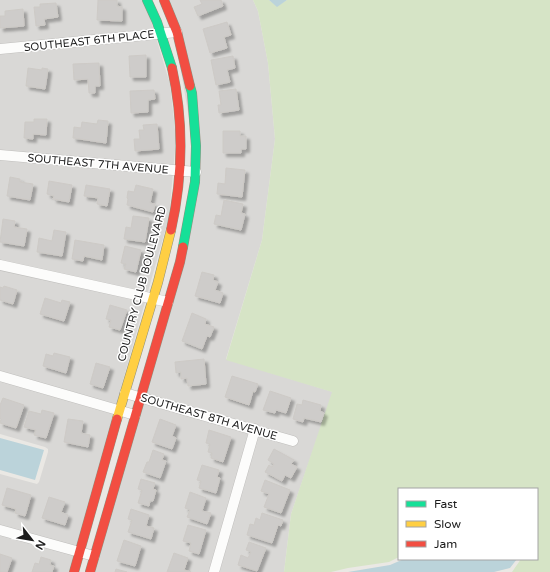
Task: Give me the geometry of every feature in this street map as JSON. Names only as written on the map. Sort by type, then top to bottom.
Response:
[{"type":"main road","name":"COUNTRY CLUB BOULEVARD","points":[[74,572],[174,219],[181,171],[180,118],[175,84],[162,34],[147,0]]},
{"type":"main road","points":[[90,572],[184,245],[196,172],[196,146],[192,93],[177,32],[164,0]]},
{"type":"street","name":"SOUTHEAST 6TH PLACE","points":[[0,49],[177,32]]},
{"type":"street","name":"SOUTHEAST 7TH AVENUE","points":[[0,155],[196,172]]},
{"type":"street","points":[[0,265],[168,302]]},
{"type":"street","name":"SOUTHEAST 8TH AVENUE","points":[[0,376],[135,415]]},
{"type":"street","name":"SOUTHEAST 8TH AVENUE","points":[[125,393],[293,441]]},
{"type":"street","points":[[214,572],[255,429]]},
{"type":"street","points":[[0,530],[94,556]]},
{"type":"shaded area","points":[[0,0],[142,0],[148,11],[170,84],[176,139],[169,217],[69,572],[0,572],[0,474],[37,484],[39,482],[48,449],[0,434]]},
{"type":"shaded area","points":[[169,0],[253,0],[258,11],[268,63],[275,139],[262,240],[226,359],[333,392],[291,514],[284,572],[95,572],[200,183]]},
{"type":"green space","points":[[253,0],[269,0],[277,6],[287,0],[550,0],[550,572],[512,572],[520,560],[538,560],[538,488],[398,488],[398,558],[389,562],[331,572],[284,572],[291,514],[332,392],[226,360],[262,240],[275,139],[268,63],[258,11]]},
{"type":"water","points":[[269,0],[287,0],[277,7]]},
{"type":"water","points":[[0,438],[44,450],[35,480],[0,470]]},
{"type":"water","points":[[402,560],[516,560],[510,568],[494,572],[348,572],[390,565]]},
{"type":"building","points":[[98,0],[117,0],[117,6],[122,7],[122,21],[97,20]]},
{"type":"building","points":[[200,0],[221,0],[223,6],[198,16],[194,7],[202,4]]},
{"type":"building","points":[[56,3],[58,17],[44,19],[45,25],[36,26],[34,7],[40,7],[40,4]]},
{"type":"building","points":[[23,9],[24,26],[0,28],[0,16],[5,16],[5,11]]},
{"type":"building","points":[[227,22],[231,35],[224,37],[227,48],[210,53],[203,29]]},
{"type":"building","points":[[146,55],[146,77],[130,77],[129,56]]},
{"type":"building","points":[[233,56],[235,68],[227,70],[230,82],[216,85],[211,60]]},
{"type":"building","points":[[99,63],[100,86],[95,86],[95,93],[89,93],[88,79],[74,80],[73,64]]},
{"type":"building","points":[[28,68],[42,70],[42,68],[48,69],[45,89],[26,86]]},
{"type":"building","points":[[236,89],[239,110],[219,113],[218,105],[221,105],[219,91]]},
{"type":"building","points":[[154,90],[155,99],[148,100],[148,112],[131,113],[130,91]]},
{"type":"building","points":[[34,119],[47,119],[46,135],[33,134],[33,139],[24,138],[25,122],[34,122]]},
{"type":"building","points":[[98,120],[108,121],[106,143],[73,138],[74,127],[81,128],[82,122],[97,124]]},
{"type":"building","points":[[157,124],[159,149],[135,151],[134,139],[140,139],[139,130],[144,130],[143,125]]},
{"type":"building","points":[[223,131],[240,131],[240,136],[246,136],[246,149],[241,149],[241,153],[223,153]]},
{"type":"building","points":[[226,168],[245,170],[242,197],[217,194],[218,183],[225,184]]},
{"type":"building","points":[[10,177],[20,179],[20,182],[33,184],[30,200],[7,196]]},
{"type":"building","points":[[49,181],[72,185],[69,202],[53,199],[54,196],[47,194]]},
{"type":"building","points":[[86,185],[110,189],[107,206],[97,204],[98,198],[84,196]]},
{"type":"building","points":[[136,185],[153,189],[150,203],[155,204],[153,212],[127,205],[128,191],[134,192]]},
{"type":"building","points":[[224,200],[243,204],[241,213],[245,214],[241,230],[214,224],[216,215],[221,216]]},
{"type":"building","points":[[133,216],[149,218],[145,242],[124,239],[126,227],[131,228]]},
{"type":"building","points":[[3,219],[15,221],[14,227],[27,229],[24,246],[0,242]]},
{"type":"building","points":[[54,230],[66,232],[62,256],[37,252],[39,238],[52,241]]},
{"type":"building","points":[[75,240],[104,245],[102,260],[84,256],[83,261],[72,259]]},
{"type":"building","points":[[125,246],[141,250],[136,272],[124,269],[126,264],[121,263]]},
{"type":"building","points":[[202,272],[214,275],[213,280],[218,282],[215,290],[223,293],[220,303],[195,296]]},
{"type":"building","points":[[4,286],[17,290],[13,304],[0,300],[0,287],[3,288]]},
{"type":"building","points":[[45,298],[61,303],[62,300],[70,302],[64,321],[40,314]]},
{"type":"building","points":[[110,305],[127,310],[120,330],[109,327],[111,320],[106,319]]},
{"type":"building","points":[[192,313],[206,319],[205,324],[214,327],[210,337],[207,336],[202,349],[182,341]]},
{"type":"building","points":[[54,353],[70,357],[66,373],[43,366],[46,354],[53,356]]},
{"type":"building","points":[[204,359],[206,384],[188,386],[187,378],[181,379],[181,372],[176,373],[175,362]]},
{"type":"building","points":[[96,363],[110,367],[103,388],[90,384]]},
{"type":"building","points":[[232,376],[258,384],[255,392],[253,391],[249,405],[225,397]]},
{"type":"building","points":[[270,391],[291,398],[286,413],[276,410],[275,413],[263,410]]},
{"type":"building","points":[[3,398],[24,405],[16,428],[0,423],[0,405]]},
{"type":"building","points":[[303,400],[321,405],[320,411],[324,413],[321,422],[304,418],[303,422],[293,419],[297,404],[302,405]]},
{"type":"building","points":[[42,410],[54,413],[46,438],[34,435],[36,430],[24,427],[29,411],[41,414]]},
{"type":"building","points":[[68,419],[83,421],[81,433],[90,435],[88,447],[64,442]]},
{"type":"building","points":[[160,419],[176,425],[172,436],[176,438],[172,449],[152,442]]},
{"type":"building","points":[[209,430],[231,437],[223,462],[211,458],[212,453],[208,452],[210,444],[206,443]]},
{"type":"building","points":[[274,449],[294,460],[291,464],[297,467],[291,478],[285,475],[282,481],[265,472],[269,465],[272,467],[274,464],[268,460]]},
{"type":"building","points":[[153,450],[164,454],[162,460],[166,461],[160,478],[143,472],[147,462],[149,462]]},
{"type":"building","points":[[202,465],[219,470],[217,477],[220,478],[216,493],[199,488],[201,481],[197,480]]},
{"type":"building","points":[[141,479],[155,483],[153,489],[156,490],[153,501],[150,501],[149,506],[138,503],[142,490],[138,489]]},
{"type":"building","points":[[265,480],[290,490],[281,513],[264,507],[269,494],[261,491]]},
{"type":"building","points":[[7,488],[31,495],[25,516],[15,513],[16,509],[2,505]]},
{"type":"building","points":[[190,492],[206,498],[202,511],[211,513],[207,524],[187,517],[190,510],[185,508]]},
{"type":"building","points":[[49,497],[65,502],[61,512],[68,515],[65,525],[42,518]]},
{"type":"building","points":[[131,509],[149,515],[146,526],[154,528],[151,539],[128,532],[132,520],[128,519]]},
{"type":"building","points":[[262,513],[283,520],[281,526],[278,525],[272,543],[247,535],[250,524],[254,525],[256,518],[260,520]]},
{"type":"building","points":[[188,525],[206,530],[199,554],[189,551],[191,543],[183,541]]},
{"type":"building","points":[[124,540],[141,546],[135,566],[117,561]]},
{"type":"building","points":[[249,542],[266,548],[257,571],[238,565],[241,555],[248,558],[251,552],[246,550]]},
{"type":"building","points":[[174,553],[188,558],[184,570],[191,572],[167,572]]},
{"type":"building","points":[[0,554],[12,558],[7,572],[0,572]]},
{"type":"building","points":[[41,557],[51,560],[50,565],[54,566],[52,572],[32,572],[35,563],[39,564]]},
{"type":"building","points":[[116,569],[127,572],[115,572]]},
{"type":"traffic: fast","points":[[147,0],[157,22],[172,68]]},
{"type":"traffic: fast","points":[[183,247],[195,182],[196,146],[192,93],[190,86]]},
{"type":"traffic: slow","points":[[117,419],[158,282],[171,230]]},
{"type":"traffic: jam","points":[[164,0],[177,32],[190,86]]},
{"type":"traffic: jam","points":[[171,230],[180,169],[179,108],[172,68]]},
{"type":"traffic: jam","points":[[90,572],[180,262],[183,247]]},
{"type":"traffic: jam","points":[[74,572],[117,419]]}]
